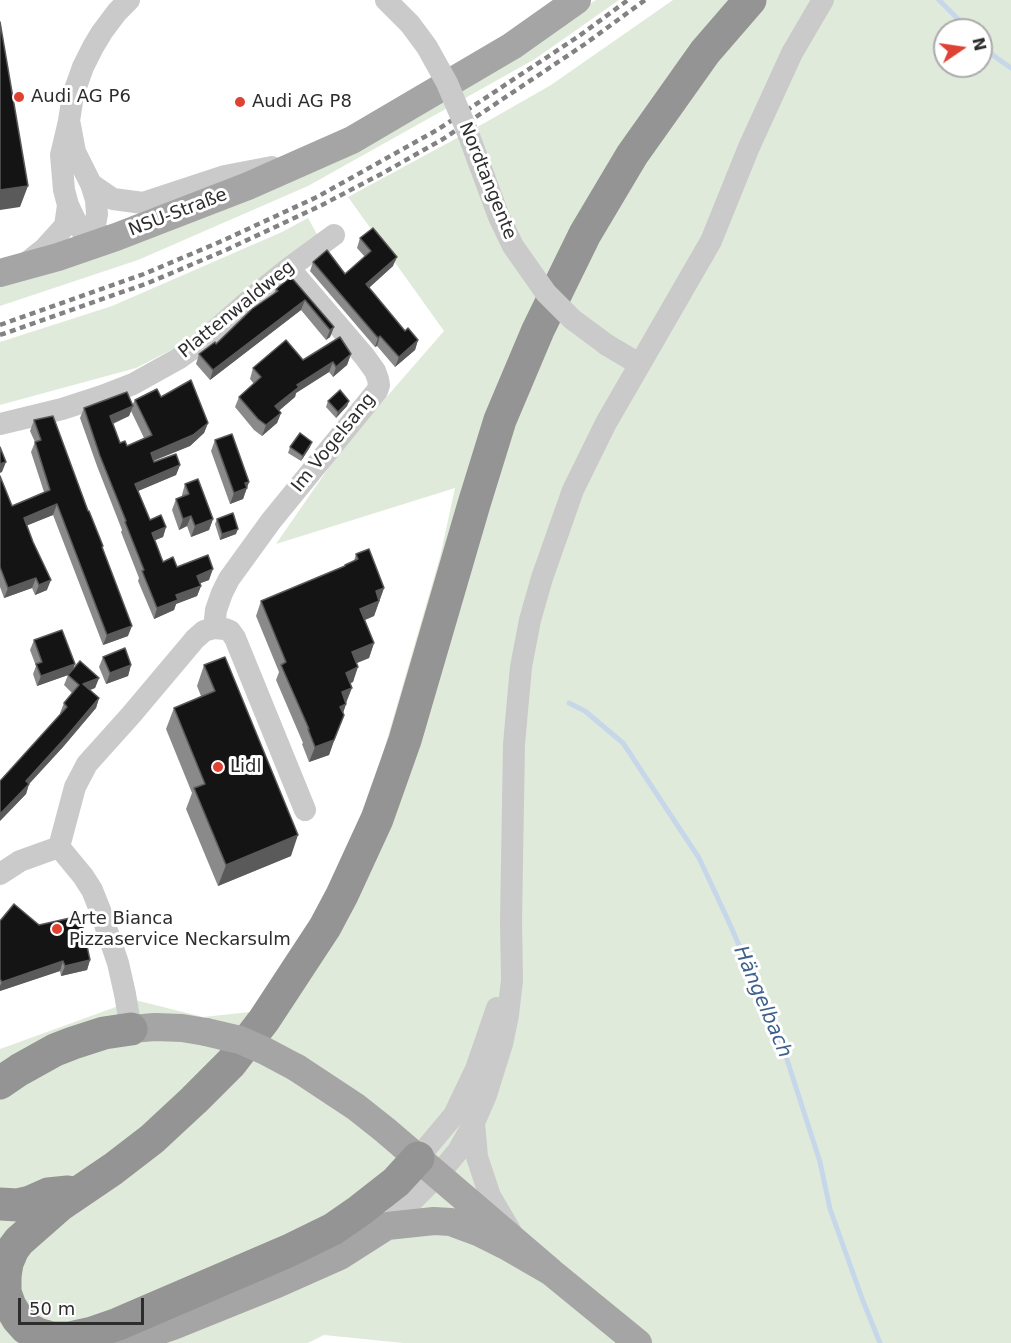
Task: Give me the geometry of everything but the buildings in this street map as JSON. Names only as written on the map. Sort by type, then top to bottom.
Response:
[{"type":"highway","points":[[0,1245],[26,1217],[71,1198],[113,1169],[152,1139],[194,1100],[231,1063],[264,1020],[325,927],[377,819],[405,740],[500,420],[537,330],[585,234],[632,155],[705,52],[750,0]]},
{"type":"highway","points":[[6,1080],[55,1050],[104,1033],[131,1029]]},
{"type":"highway","points":[[16,1230],[5,1276],[5,1292],[10,1306],[26,1328],[52,1338],[69,1338],[118,1324],[288,1251],[333,1228],[396,1182],[428,1167]]},
{"type":"highway","points":[[0,1204],[16,1206],[48,1194],[71,1198]]},
{"type":"main road","name":"NSU-Straße","points":[[10,270],[248,186],[352,140],[512,46],[577,0]]},
{"type":"main road","points":[[131,1029],[155,1027],[206,1032],[240,1041],[297,1068],[356,1107],[638,1343]]},
{"type":"main road","points":[[124,1343],[173,1326],[298,1275],[340,1256],[387,1226],[434,1221],[451,1222],[506,1246],[551,1272]]},
{"type":"street","points":[[96,241],[77,225],[68,205],[64,190],[61,155],[73,95],[93,47],[111,19],[129,0]]},
{"type":"street","name":"Nordtangente","points":[[386,0],[410,24],[427,47],[447,83],[499,217],[513,246],[546,293],[572,319],[607,345],[639,364]]},
{"type":"street","points":[[428,1167],[458,1151],[474,1123],[495,1071],[508,1015],[512,980],[514,744],[521,667],[530,620],[542,578],[573,490],[606,423],[711,241],[749,147],[792,53],[823,0]]},
{"type":"street","points":[[69,121],[75,152],[92,184],[96,200],[96,241]]},
{"type":"street","points":[[92,184],[114,199],[143,203],[225,176],[306,160]]},
{"type":"street","points":[[10,270],[45,249],[65,226],[68,205]]},
{"type":"street","name":"Plattenwaldweg","points":[[0,424],[62,409],[102,396],[133,384],[178,359],[202,342],[289,268],[334,236]]},
{"type":"street","name":"Im Vogelsang","points":[[214,628],[216,610],[229,579],[271,521],[379,386],[375,371],[365,357],[289,268]]},
{"type":"street","points":[[59,847],[75,787],[87,764],[195,639],[204,631],[214,628],[230,631],[235,638],[304,810]]},
{"type":"street","points":[[0,874],[20,861],[59,847]]},
{"type":"street","points":[[59,847],[83,876],[100,910],[118,963],[131,1029]]},
{"type":"street","points":[[387,1226],[428,1167],[476,1069],[500,1001],[506,976],[511,921]]},
{"type":"street","points":[[474,1123],[477,1157],[490,1196],[516,1242]]},
{"type":"green space","points":[[596,0],[619,0],[535,59],[308,186],[138,260],[0,306],[0,284],[505,56]]},
{"type":"green space","points":[[673,0],[1011,0],[1011,1343],[403,1343],[324,1335],[308,1343],[0,1343],[0,1049],[135,1000],[203,1017],[250,1012],[299,950],[368,805],[440,557],[455,488],[276,544],[343,447],[444,331],[348,197],[551,85]]},
{"type":"green space","points":[[308,218],[318,236],[185,343],[136,368],[0,405],[0,342],[112,306],[282,232]]},
{"type":"waterway","points":[[939,0],[957,18]]},
{"type":"waterway","points":[[993,55],[1011,68]]},
{"type":"waterway","name":"Hängelbach","points":[[569,703],[585,711],[623,743],[699,858],[782,1044],[820,1162],[830,1209],[880,1343]]},
{"type":"railway","points":[[0,325],[144,274],[317,197],[437,130],[579,36],[628,0]]},
{"type":"railway","points":[[0,335],[148,283],[322,205],[443,139],[585,44],[645,0]]},
{"type":"place","name":"Audi AG P6","points":[[19,97]]},
{"type":"place","name":"Audi AG P8","points":[[240,102]]},
{"type":"place","name":"Lidl","points":[[218,767]]},
{"type":"place","name":"Arte Bianca Pizzaservice Neckarsulm","points":[[57,929]]}]
